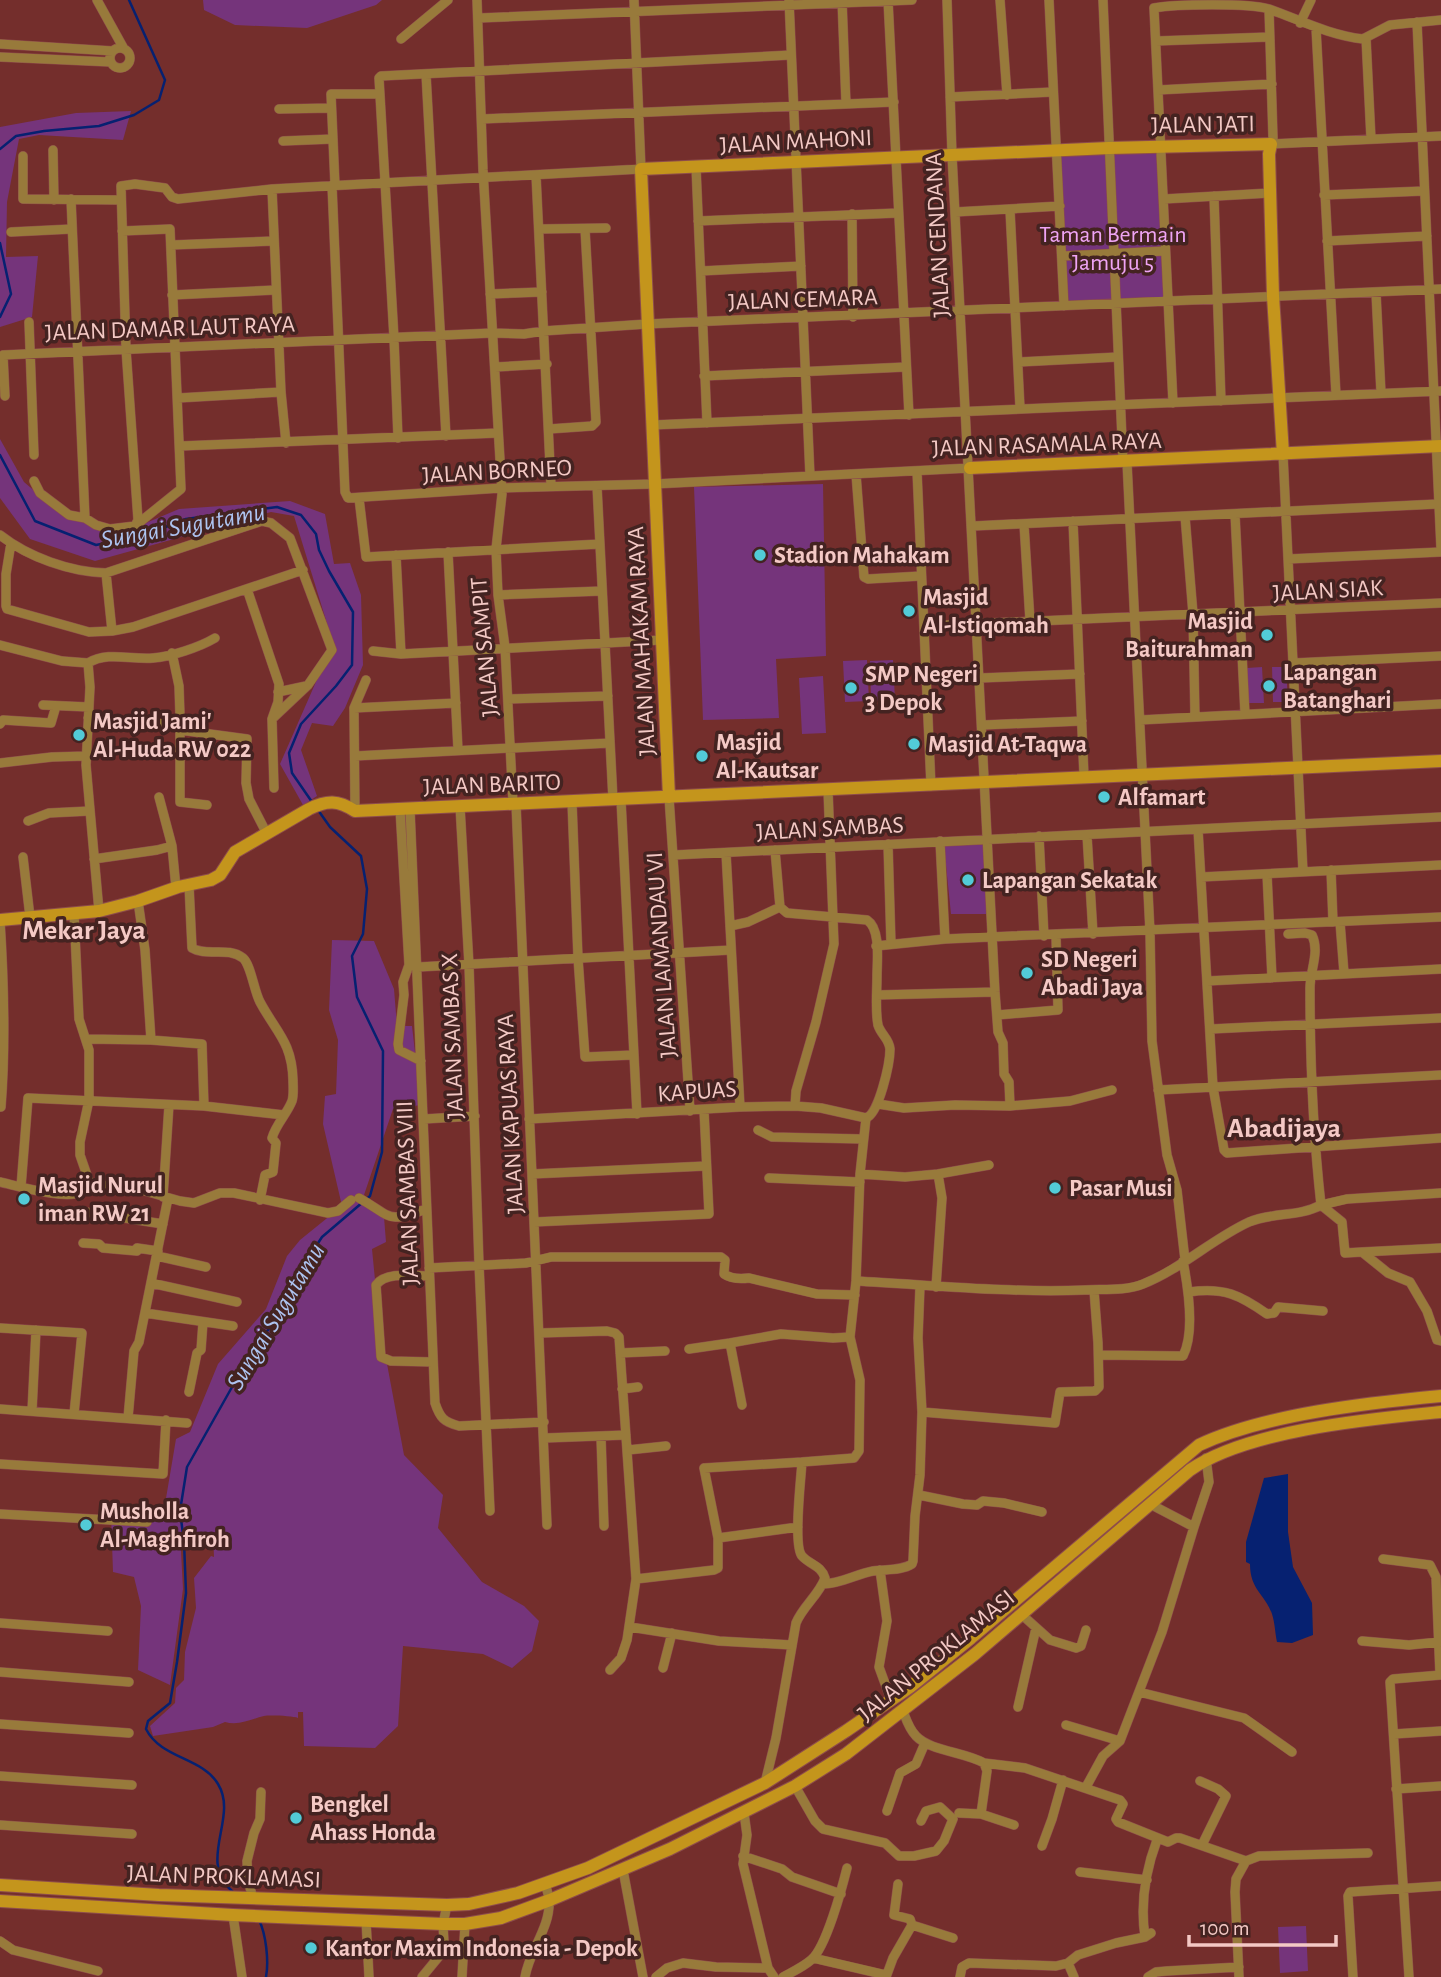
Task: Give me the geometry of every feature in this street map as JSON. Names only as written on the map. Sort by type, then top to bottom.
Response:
[{"type":"street","points":[[0,57],[111,62],[119,68],[128,65],[130,56],[97,0]]},
{"type":"street","points":[[401,39],[448,0]]},
{"type":"street","name":"JALAN SAMPIT","points":[[477,0],[502,488],[496,549],[498,595],[505,647],[514,804]]},
{"type":"street","points":[[135,526],[138,520],[126,349],[121,186],[126,184],[165,188],[178,200],[272,189],[641,169],[634,0]]},
{"type":"street","points":[[479,19],[736,4],[912,0]]},
{"type":"street","name":"JALAN CENDANA","points":[[947,0],[952,155],[995,992],[998,1032],[1003,1044],[1004,1074],[1009,1082],[1010,1106]]},
{"type":"street","points":[[1000,0],[1007,95]]},
{"type":"street","points":[[1049,0],[1064,306]]},
{"type":"street","points":[[1099,1355],[1183,1356],[1189,1319],[1189,1292],[1177,1190],[1167,1155],[1151,1012],[1140,720],[1120,405],[1102,0]]},
{"type":"street","points":[[1300,23],[1311,0]]},
{"type":"street","points":[[888,1],[909,415]]},
{"type":"street","points":[[842,2],[846,104]]},
{"type":"street","points":[[789,3],[810,476]]},
{"type":"street","points":[[1173,403],[1154,8],[1188,3],[1253,3],[1300,23],[1360,39],[1390,25],[1441,20]]},
{"type":"street","points":[[1269,9],[1271,144],[1441,136]]},
{"type":"street","points":[[1288,559],[1441,550],[1436,342],[1429,290],[1417,22]]},
{"type":"street","points":[[1316,28],[1336,395]]},
{"type":"street","points":[[1156,41],[1269,37]]},
{"type":"street","points":[[1366,38],[1371,139]]},
{"type":"street","points":[[0,44],[113,51],[124,49]]},
{"type":"street","points":[[111,62],[110,55],[113,51]]},
{"type":"street","points":[[398,438],[381,76],[791,55]]},
{"type":"street","points":[[426,74],[446,436]]},
{"type":"street","points":[[1158,90],[1272,84]]},
{"type":"street","points":[[950,97],[1053,92]]},
{"type":"street","points":[[343,440],[331,94],[380,94]]},
{"type":"street","points":[[482,118],[894,102]]},
{"type":"street","points":[[279,109],[331,108]]},
{"type":"street","points":[[283,141],[333,139]]},
{"type":"street","name":"JALAN JATI","points":[[952,155],[1271,144],[1273,296],[1283,454]]},
{"type":"street","points":[[53,150],[54,200]]},
{"type":"street","name":"JALAN MAHONI","points":[[641,169],[952,155]]},
{"type":"street","points":[[23,156],[23,199],[121,200]]},
{"type":"street","points":[[696,167],[707,423]]},
{"type":"street","name":"JALAN MAHAKAM RAYA","points":[[641,169],[669,797]]},
{"type":"street","points":[[536,175],[551,486]]},
{"type":"street","points":[[272,189],[281,392],[286,443]]},
{"type":"street","points":[[1324,195],[1424,191]]},
{"type":"street","points":[[1164,199],[1270,193]]},
{"type":"street","points":[[1214,196],[1221,401]]},
{"type":"street","points":[[71,199],[85,518]]},
{"type":"street","points":[[955,212],[1060,206]]},
{"type":"street","points":[[1010,210],[1020,408]]},
{"type":"street","points":[[698,220],[898,213]]},
{"type":"street","points":[[852,214],[853,317]]},
{"type":"street","points":[[539,229],[606,228]]},
{"type":"street","points":[[11,232],[72,229]]},
{"type":"street","points":[[34,481],[40,493],[69,515],[85,518],[110,529],[135,526],[181,489],[170,229],[122,231]]},
{"type":"street","points":[[548,429],[592,426],[596,422],[585,229]]},
{"type":"street","points":[[1327,241],[1427,236]]},
{"type":"street","points":[[170,245],[274,240]]},
{"type":"street","points":[[1063,256],[1165,251]]},
{"type":"street","points":[[701,271],[801,265]]},
{"type":"street","name":"JALAN CEMARA","points":[[492,333],[524,334],[647,324],[1441,289]]},
{"type":"street","points":[[172,295],[276,290]]},
{"type":"street","points":[[491,293],[542,292]]},
{"type":"street","points":[[1376,293],[1381,394]]},
{"type":"street","points":[[29,322],[34,455]]},
{"type":"street","name":"JALAN DAMAR LAUT RAYA","points":[[5,396],[3,355],[492,333]]},
{"type":"street","points":[[1018,362],[1118,357]]},
{"type":"street","points":[[495,367],[547,364]]},
{"type":"street","points":[[704,376],[906,367]]},
{"type":"street","points":[[652,425],[1437,391]]},
{"type":"street","points":[[178,398],[281,392]]},
{"type":"street","points":[[180,446],[498,433]]},
{"type":"street","name":"JALAN BORNEO","points":[[343,440],[345,492],[348,498],[502,488],[654,484]]},
{"type":"street","name":"JALAN RASAMALA RAYA","points":[[654,484],[1438,446]]},
{"type":"street","points":[[1283,454],[1303,872]]},
{"type":"street","points":[[916,471],[931,786]]},
{"type":"street","points":[[856,474],[864,577],[921,576]]},
{"type":"street","points":[[597,486],[610,743],[617,800],[637,1114]]},
{"type":"street","points":[[359,498],[366,557],[600,544]]},
{"type":"street","points":[[973,526],[1438,504]]},
{"type":"street","points":[[1235,514],[1245,714]]},
{"type":"street","points":[[1185,516],[1193,614],[1195,717]]},
{"type":"street","points":[[0,535],[27,553],[90,572],[106,573],[262,521],[271,523],[289,538],[332,650],[308,685],[272,719]]},
{"type":"street","points":[[1073,521],[1084,776]]},
{"type":"street","points":[[1024,524],[1030,621]]},
{"type":"street","points":[[11,543],[6,574],[8,609],[89,632],[112,631],[159,620],[303,570]]},
{"type":"street","points":[[448,552],[458,750]]},
{"type":"street","points":[[396,555],[401,654]]},
{"type":"street","points":[[106,573],[112,631]]},
{"type":"street","points":[[247,589],[279,684],[278,702],[272,719],[274,788]]},
{"type":"street","points":[[498,595],[602,591]]},
{"type":"street","name":"JALAN SIAK","points":[[923,626],[1441,603]]},
{"type":"street","points":[[0,645],[49,658],[88,663],[106,657],[150,659],[204,645],[215,638]]},
{"type":"street","points":[[373,651],[401,654],[662,640]]},
{"type":"street","points":[[172,653],[181,728],[180,802],[207,806]]},
{"type":"street","points":[[1294,663],[1441,656]]},
{"type":"street","points":[[88,663],[90,687],[86,756],[99,911]]},
{"type":"street","points":[[980,678],[1080,674]]},
{"type":"street","points":[[355,811],[354,708],[366,680]]},
{"type":"street","points":[[278,692],[308,685]]},
{"type":"street","points":[[508,699],[608,696]]},
{"type":"street","points":[[354,708],[456,703]]},
{"type":"street","points":[[1140,720],[1441,704]]},
{"type":"street","points":[[43,705],[89,707]]},
{"type":"street","points":[[0,724],[3,720],[51,723],[56,706]]},
{"type":"street","points":[[1,1107],[5,1012],[0,920],[99,911],[211,880],[220,875],[235,852],[267,834],[248,799],[247,739],[181,728],[88,718]]},
{"type":"street","points":[[983,725],[1082,721]]},
{"type":"street","points":[[355,756],[610,743]]},
{"type":"street","points":[[0,764],[52,757],[86,756]]},
{"type":"street","name":"JALAN BARITO","points":[[267,834],[314,807],[334,801],[355,811],[1441,761]]},
{"type":"street","points":[[795,1106],[796,1091],[834,944],[828,790]]},
{"type":"street","points":[[159,797],[172,846],[176,888]]},
{"type":"street","name":"JALAN LAMANDAU VI","points":[[669,797],[690,1111]]},
{"type":"street","points":[[572,802],[584,1057],[634,1055]]},
{"type":"street","name":"JALAN KAPUAS RAYA","points":[[514,804],[547,1525]]},
{"type":"street","name":"JALAN SAMBAS X","points":[[460,806],[491,1511]]},
{"type":"street","points":[[405,809],[410,965],[403,982],[400,1050],[421,1060]]},
{"type":"street","name":"JALAN SAMBAS VIII","points":[[405,809],[418,967],[435,1403],[440,1417],[447,1423],[459,1426],[488,1426]]},
{"type":"street","points":[[28,821],[49,813],[90,811]]},
{"type":"street","name":"JALAN SAMBAS","points":[[674,856],[1441,817]]},
{"type":"street","points":[[1198,830],[1213,1087],[1224,1150],[1227,1153],[1441,1138]]},
{"type":"street","points":[[1087,835],[1093,934]]},
{"type":"street","points":[[1039,836],[1044,936]]},
{"type":"street","points":[[940,841],[945,939]]},
{"type":"street","points":[[888,844],[891,944]]},
{"type":"street","points":[[94,859],[172,846]]},
{"type":"street","points":[[636,1579],[716,1569],[719,1565],[718,1538],[704,1468],[853,1458],[859,1451],[860,1380],[850,1337],[856,1281],[863,1139],[866,1118],[874,1114],[878,1104],[890,1049],[888,1039],[879,1028],[876,946],[872,923],[867,920],[787,913],[780,907],[775,850]]},
{"type":"street","points":[[726,853],[740,1107]]},
{"type":"street","points":[[23,857],[30,917]]},
{"type":"street","points":[[1201,877],[1441,865]]},
{"type":"street","points":[[1331,870],[1344,973]]},
{"type":"street","points":[[1266,874],[1272,978]]},
{"type":"street","points":[[189,885],[192,948],[235,953],[243,958],[260,1003],[285,1043],[292,1066],[291,1103],[274,1131],[272,1139],[276,1143],[273,1172],[264,1175],[260,1200]]},
{"type":"street","points":[[138,901],[145,950],[151,1040]]},
{"type":"street","points":[[730,926],[748,922],[780,907]]},
{"type":"street","points":[[74,913],[79,1019],[87,1039],[89,1100],[79,1155],[90,1184]]},
{"type":"street","points":[[876,946],[945,939],[1441,917]]},
{"type":"street","points":[[1288,934],[1312,935],[1315,942],[1315,963],[1310,975],[1310,1023],[1314,1146],[1321,1205],[1342,1222],[1344,1252],[1441,1248]]},
{"type":"street","points":[[997,1015],[1058,1010],[1056,936]]},
{"type":"street","points":[[418,967],[731,950]]},
{"type":"street","points":[[1207,981],[1441,969]]},
{"type":"street","points":[[877,995],[995,992]]},
{"type":"street","points":[[1211,1029],[1441,1018]]},
{"type":"street","points":[[87,1039],[202,1044],[204,1106]]},
{"type":"street","points":[[1158,1090],[1441,1075]]},
{"type":"street","points":[[878,1104],[904,1108],[947,1105],[1010,1106],[1070,1101],[1112,1090]]},
{"type":"street","points":[[22,1187],[27,1099],[204,1106],[284,1115]]},
{"type":"street","points":[[128,1418],[134,1351],[139,1342],[163,1224],[169,1105]]},
{"type":"street","name":"KAPUAS","points":[[529,1119],[795,1106],[821,1108],[866,1118]]},
{"type":"street","points":[[534,1222],[709,1214],[704,1110]]},
{"type":"street","points":[[424,1119],[475,1116]]},
{"type":"street","points":[[758,1130],[772,1138],[863,1139]]},
{"type":"street","points":[[532,1174],[706,1166]]},
{"type":"street","points":[[769,1178],[905,1177],[989,1166]]},
{"type":"street","points":[[936,1287],[942,1198],[938,1174]]},
{"type":"street","points":[[0,1182],[73,1194],[81,1192],[90,1184],[119,1186],[194,1203],[220,1192],[234,1193],[328,1213],[355,1199],[371,1205],[386,1216],[401,1219],[426,1209]]},
{"type":"street","points":[[856,1281],[1031,1291],[1094,1290],[1140,1285],[1253,1220],[1273,1214],[1307,1211],[1347,1199],[1441,1193]]},
{"type":"street","points":[[86,1212],[163,1224]]},
{"type":"street","points":[[83,1243],[99,1244],[103,1248],[137,1251],[137,1248],[206,1268]]},
{"type":"street","points":[[1362,1252],[1388,1273],[1410,1282],[1427,1311],[1437,1340],[1441,1341]]},
{"type":"street","points":[[433,1362],[391,1361],[381,1357],[376,1284],[380,1279],[479,1264],[495,1265],[551,1257],[721,1257],[725,1260],[726,1276],[749,1278],[817,1294],[855,1295]]},
{"type":"street","points":[[151,1283],[237,1302]]},
{"type":"street","points":[[823,1584],[912,1564],[919,1495],[922,1412],[918,1338],[920,1286]]},
{"type":"street","points":[[922,1412],[1055,1423],[1059,1392],[1097,1390],[1099,1355],[1094,1290]]},
{"type":"street","points":[[1189,1292],[1213,1291],[1241,1296],[1267,1314],[1274,1313],[1278,1307],[1323,1311]]},
{"type":"street","points":[[145,1313],[233,1326]]},
{"type":"street","points":[[189,1392],[197,1353],[201,1350],[203,1322]]},
{"type":"street","points":[[0,1328],[82,1332],[74,1414]]},
{"type":"street","points":[[32,1411],[36,1330]]},
{"type":"street","points":[[540,1333],[607,1331],[618,1337],[636,1579],[630,1628],[621,1658],[610,1670]]},
{"type":"street","points":[[689,1349],[781,1334],[850,1337]]},
{"type":"street","points":[[730,1343],[742,1405]]},
{"type":"street","points":[[620,1353],[665,1351]]},
{"type":"street","points":[[622,1389],[638,1387]]},
{"type":"street","name":"JALAN PROKLAMASI","points":[[0,1885],[447,1905],[494,1899],[545,1883],[588,1868],[765,1783],[887,1703],[971,1638],[1199,1445],[1244,1428],[1306,1415],[1441,1396]]},
{"type":"street","points":[[0,1409],[187,1423]]},
{"type":"street","name":"JALAN PROKLAMASI","points":[[0,1901],[443,1924],[465,1924],[500,1918],[623,1870],[744,1813],[795,1786],[846,1754],[1021,1614],[1206,1458],[1261,1440],[1310,1430],[1441,1412]]},
{"type":"street","points":[[1306,1415],[1310,1430]]},
{"type":"street","points":[[0,1464],[163,1474],[166,1420]]},
{"type":"street","points":[[488,1426],[544,1422]]},
{"type":"street","points":[[545,1438],[626,1436]]},
{"type":"street","points":[[601,1437],[604,1525]]},
{"type":"street","points":[[1212,1439],[1222,1452]]},
{"type":"street","points":[[628,1450],[666,1446]]},
{"type":"street","points":[[1086,1787],[1103,1756],[1120,1741],[1162,1632],[1209,1482],[1206,1458]]},
{"type":"street","points":[[765,1783],[799,1615],[825,1578],[821,1569],[802,1556],[798,1542],[802,1462]]},
{"type":"street","points":[[919,1495],[963,1504],[977,1505],[983,1501],[1004,1503],[1042,1512]]},
{"type":"street","points":[[1150,1504],[1194,1527]]},
{"type":"street","points":[[0,1514],[147,1522]]},
{"type":"street","points":[[718,1538],[798,1527]]},
{"type":"street","points":[[1383,1559],[1430,1565],[1439,1577],[1441,1675],[1391,1680],[1409,1977]]},
{"type":"street","points":[[880,1570],[887,1621],[879,1667],[891,1719]]},
{"type":"street","points":[[1021,1614],[1054,1643],[1076,1648],[1080,1646],[1086,1630]]},
{"type":"street","points":[[0,1623],[108,1631]]},
{"type":"street","points":[[630,1628],[719,1641],[792,1645]]},
{"type":"street","points":[[1018,1707],[1036,1628]]},
{"type":"street","points":[[663,1668],[672,1633]]},
{"type":"street","points":[[1362,1641],[1409,1644],[1439,1642]]},
{"type":"street","points":[[0,1672],[129,1682]]},
{"type":"street","points":[[1139,1692],[1244,1718],[1292,1752]]},
{"type":"street","points":[[903,1711],[910,1728],[925,1743],[972,1756],[984,1763],[1025,1768],[1086,1787],[1122,1801],[1116,1821],[1157,1840],[1168,1842],[1176,1838],[1246,1861]]},
{"type":"street","points":[[0,1724],[129,1733]]},
{"type":"street","points":[[1066,1724],[1120,1741]]},
{"type":"street","points":[[1394,1734],[1441,1731]]},
{"type":"street","points":[[887,1811],[900,1773],[916,1764],[925,1743]]},
{"type":"street","points":[[981,1814],[986,1771],[984,1763]]},
{"type":"street","points":[[0,1776],[132,1785]]},
{"type":"street","points":[[1042,1846],[1063,1780]]},
{"type":"street","points":[[1200,1781],[1226,1796],[1202,1845]]},
{"type":"street","points":[[795,1786],[823,1829],[885,1843],[899,1856],[936,1851],[944,1841],[953,1819],[940,1807],[926,1811],[921,1821]]},
{"type":"street","points":[[1396,1789],[1441,1786]]},
{"type":"street","points":[[251,1898],[247,1861],[260,1819],[261,1792]]},
{"type":"street","points":[[744,1813],[747,1835],[745,1872],[768,1968],[774,1977]]},
{"type":"street","points":[[959,1813],[981,1814],[1014,1825]]},
{"type":"street","points":[[0,1825],[132,1834]]},
{"type":"street","points":[[960,1977],[962,1967],[969,1963],[1042,1967],[1068,1963],[1078,1955],[1148,1935],[1141,1911],[1148,1865],[1157,1840]]},
{"type":"street","points":[[1148,1977],[1156,1972],[1239,1972],[1236,1879],[1246,1861],[1259,1856],[1368,1853]]},
{"type":"street","points":[[744,1856],[841,1894]]},
{"type":"street","points":[[783,1977],[813,1958],[833,1918],[847,1868]]},
{"type":"street","points":[[623,1870],[643,1977]]},
{"type":"street","points":[[1080,1872],[1147,1880]]},
{"type":"street","points":[[526,1977],[530,1956],[543,1927],[550,1900],[545,1883]]},
{"type":"street","points":[[813,1958],[886,1976],[912,1925],[910,1919],[894,1914],[898,1884]]},
{"type":"street","points":[[1353,1977],[1348,1896],[1350,1892],[1441,1886]]},
{"type":"street","points":[[422,1977],[441,1955],[447,1905]]},
{"type":"street","points":[[237,1915],[242,1977]]},
{"type":"street","points":[[366,1920],[369,1977]]},
{"type":"street","points":[[462,1977],[465,1924]]},
{"type":"street","points":[[912,1925],[953,1938]]},
{"type":"street","points":[[0,1941],[13,1950],[98,1971]]},
{"type":"street","points":[[656,1977],[667,1968],[683,1963],[768,1968]]},
{"type":"street","points":[[1068,1963],[1074,1977]]},
{"type":"green space","points":[[203,0],[382,0],[376,5],[307,28],[235,25],[204,10]]},
{"type":"green space","points":[[131,111],[123,140],[39,135],[19,139],[7,202],[6,257],[38,256],[32,317],[0,327],[0,127],[76,113]]},
{"type":"green space","name":"Taman Bermain Jamuju 5","points":[[1160,146],[1168,301],[1064,306],[1056,150]]},
{"type":"green space","points":[[0,439],[24,482],[57,510],[99,527],[134,528],[179,509],[290,501],[325,514],[334,564],[350,563],[361,595],[363,665],[345,708],[333,726],[312,723],[301,750],[317,796],[303,805],[280,764],[333,643],[294,516],[271,512],[95,561],[30,539],[0,498]]},
{"type":"green space","name":"Stadion Mahakam","points":[[823,484],[826,656],[776,659],[779,718],[703,720],[694,487]]},
{"type":"green space","points":[[867,660],[869,701],[845,702],[843,661]]},
{"type":"green space","points":[[893,660],[895,700],[871,701],[870,661]]},
{"type":"green space","name":"Lapangan Batanghari","points":[[1262,667],[1264,703],[1248,703],[1247,668]]},
{"type":"green space","name":"Lapangan Batanghari","points":[[1272,667],[1286,667],[1288,702],[1273,702]]},
{"type":"green space","points":[[823,676],[826,733],[802,734],[799,678]]},
{"type":"green space","name":"Lapangan Sekatak","points":[[986,843],[992,914],[951,914],[944,846]]},
{"type":"green space","points":[[332,940],[374,941],[394,989],[397,1026],[412,1026],[421,1105],[393,1109],[364,1195],[384,1217],[386,1242],[372,1249],[379,1321],[404,1455],[443,1495],[438,1528],[482,1582],[524,1606],[539,1621],[532,1651],[512,1668],[483,1654],[403,1646],[398,1726],[375,1748],[304,1746],[303,1712],[298,1712],[298,1718],[264,1716],[240,1723],[225,1722],[213,1727],[153,1736],[150,1726],[175,1703],[176,1688],[184,1680],[185,1652],[196,1608],[194,1578],[211,1556],[214,1557],[213,1533],[180,1533],[183,1589],[170,1685],[138,1670],[141,1606],[134,1577],[113,1572],[111,1514],[163,1516],[176,1439],[190,1432],[218,1364],[266,1309],[287,1256],[300,1240],[342,1206],[323,1124],[325,1096],[336,1094],[338,1040],[329,1010]]},
{"type":"green space","points":[[1306,1926],[1308,1971],[1280,1973],[1278,1927]]},
{"type":"shaded area","points":[[1288,1474],[1288,1532],[1293,1567],[1312,1603],[1313,1635],[1292,1643],[1277,1642],[1272,1614],[1252,1580],[1250,1564],[1246,1562],[1246,1542],[1264,1478]]},
{"type":"waterway","name":"Sungai Sugutamu","points":[[0,149],[16,136],[99,126],[134,115],[159,100],[165,80],[129,0]]},
{"type":"waterway","name":"Sungai Sugutamu","points":[[0,243],[11,294],[0,317]]},
{"type":"waterway","name":"Sungai Sugutamu","points":[[0,455],[35,521],[96,545],[145,535],[186,519],[277,507],[301,515],[316,534],[319,550],[353,612],[352,665],[301,724],[289,753],[292,773],[312,802]]},
{"type":"waterway","name":"Sungai Sugutamu","points":[[233,1892],[223,1880],[218,1867],[224,1811],[218,1784],[202,1768],[161,1746],[146,1729],[148,1721],[170,1703],[177,1662],[186,1593],[180,1511],[187,1467],[254,1348],[288,1304],[307,1260],[322,1237],[370,1196],[382,1152],[383,1051],[357,997],[352,956],[363,934],[367,889],[361,856],[330,827],[318,810]]},
{"type":"waterway","name":"Sungai Sugutamu","points":[[259,1920],[266,1948],[266,1977]]},
{"type":"place","name":"Stadion Mahakam","points":[[760,555]]},
{"type":"place","name":"Masjid Al-Istiqomah","points":[[909,611]]},
{"type":"place","name":"Masjid Baiturahman","points":[[1267,635]]},
{"type":"place","name":"Lapangan Batanghari","points":[[1269,686]]},
{"type":"place","name":"SMP Negeri 3 Depok","points":[[851,688]]},
{"type":"place","name":"Masjid Jami' Al-Huda RW 022","points":[[79,735]]},
{"type":"place","name":"Masjid At-Taqwa","points":[[914,744]]},
{"type":"place","name":"Masjid Al-Kautsar","points":[[702,756]]},
{"type":"place","name":"Alfamart","points":[[1104,797]]},
{"type":"place","name":"Lapangan Sekatak","points":[[968,880]]},
{"type":"place","name":"SD Negeri Abadi Jaya","points":[[1027,973]]},
{"type":"place","name":"Pasar Musi","points":[[1055,1188]]},
{"type":"place","name":"Masjid Nurul iman RW 21","points":[[24,1199]]},
{"type":"place","name":"Musholla Al-Maghfiroh","points":[[86,1525]]},
{"type":"place","name":"Bengkel Ahass Honda","points":[[296,1818]]},
{"type":"place","name":"Kantor Maxim Indonesia - Depok","points":[[311,1948]]},
{"type":"district","name":"Mekar Jaya","points":[[84,929]]},
{"type":"district","name":"Abadijaya","points":[[1284,1127]]}]
